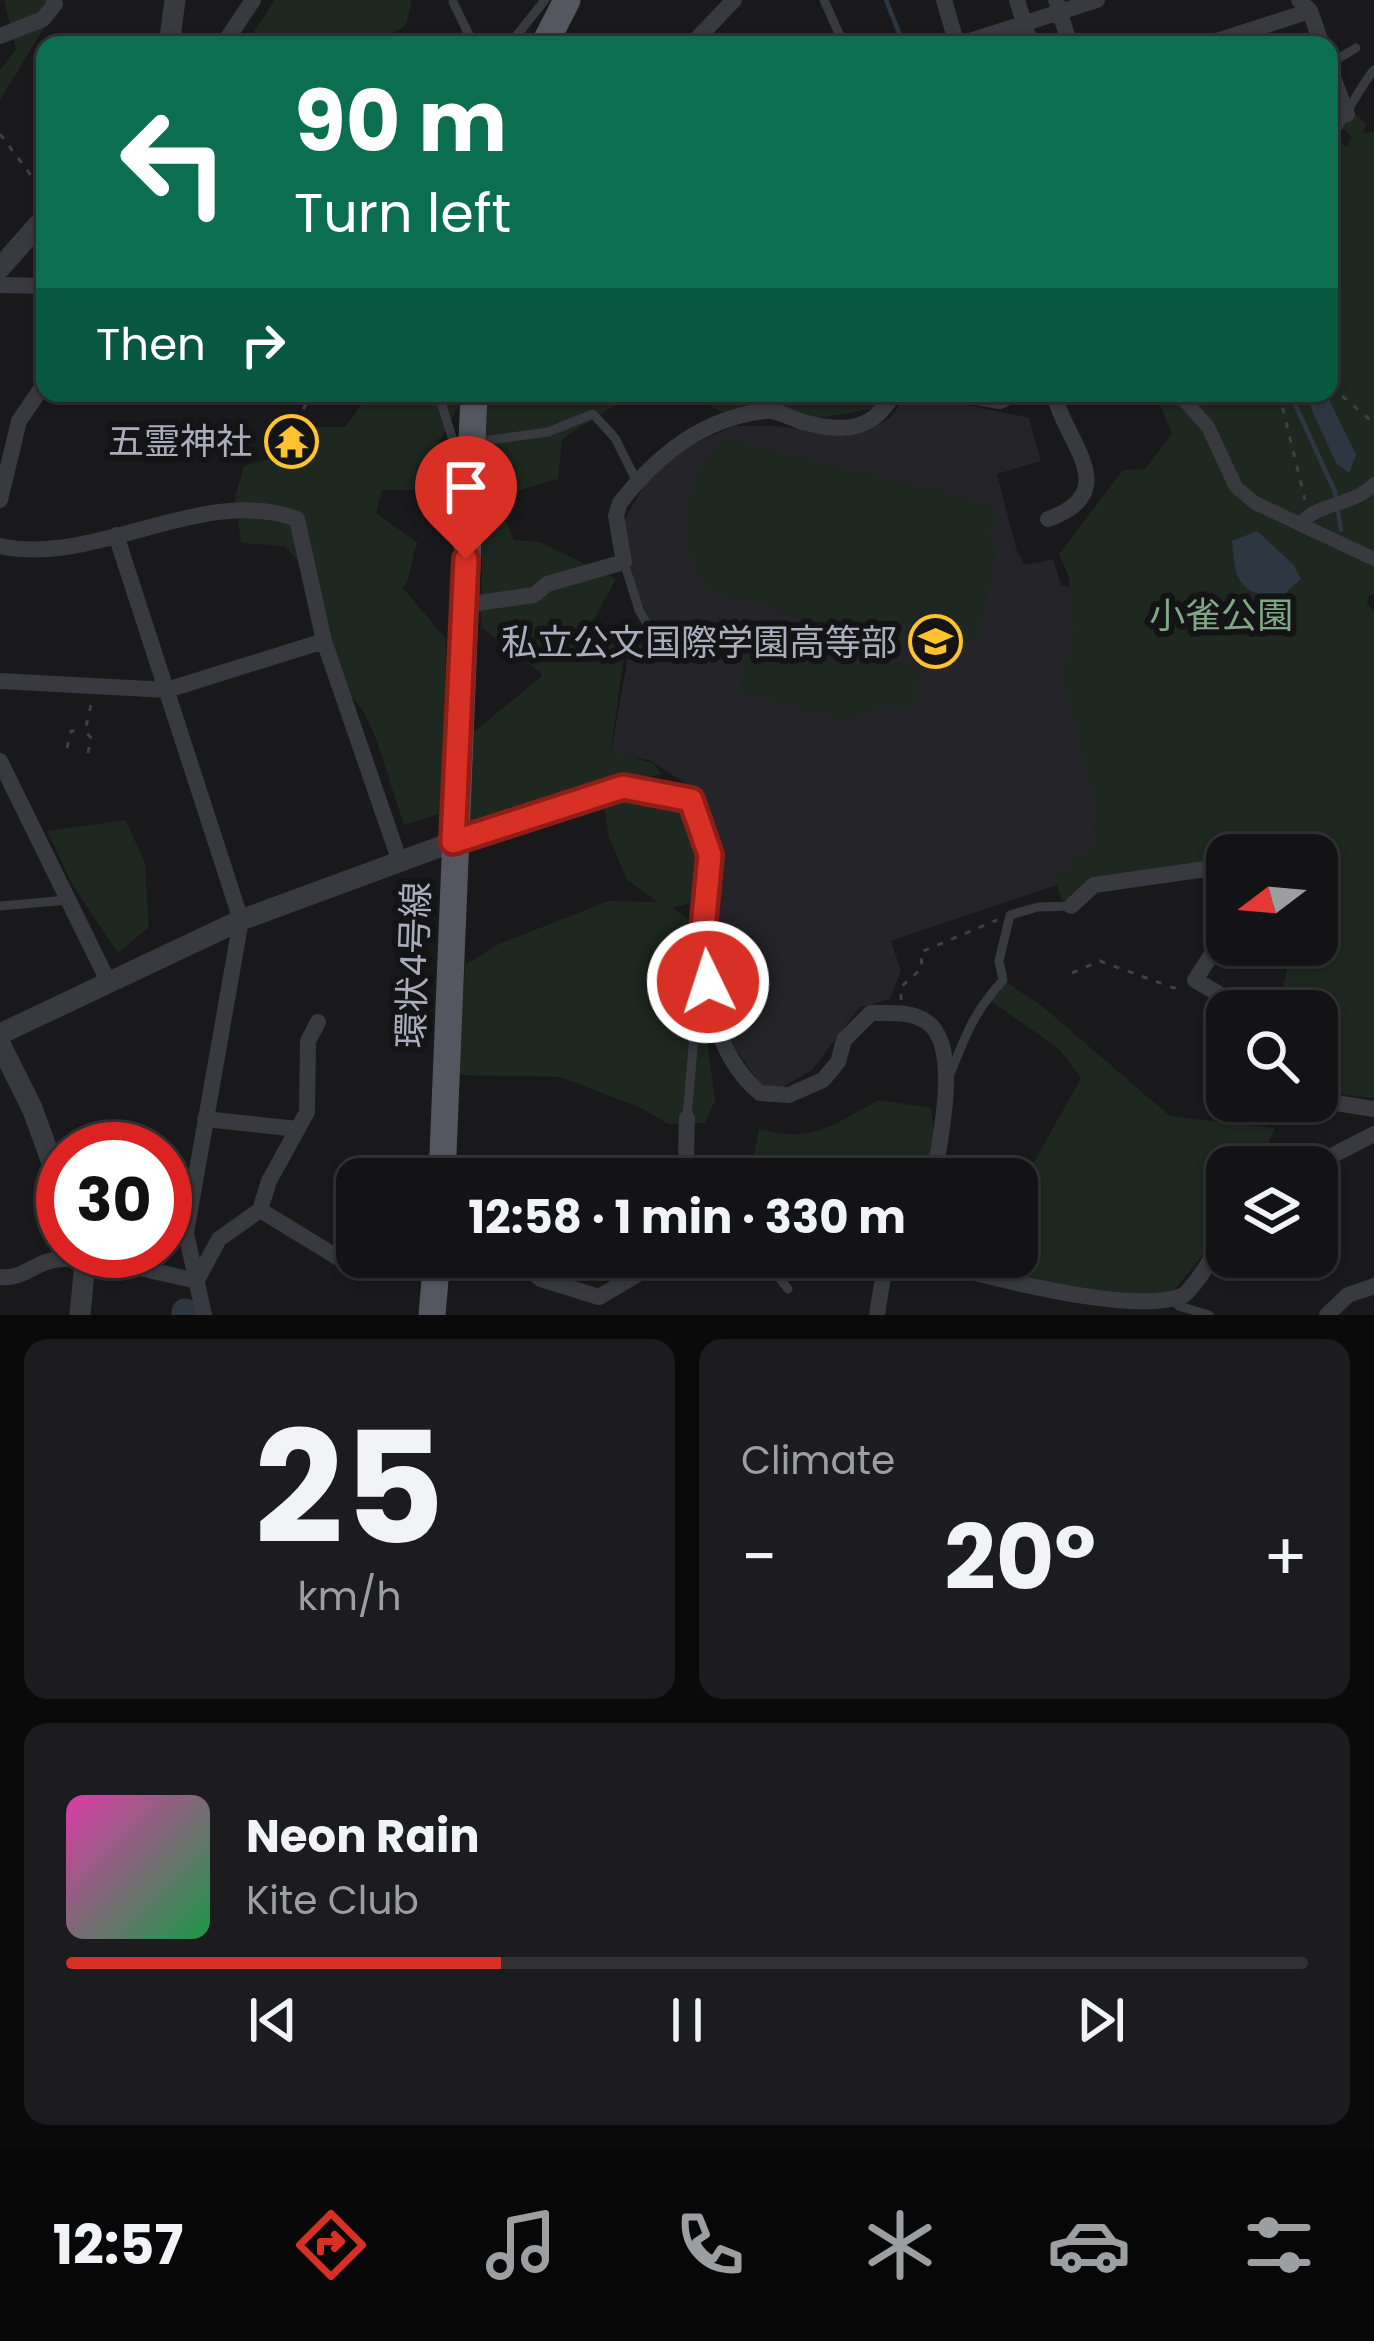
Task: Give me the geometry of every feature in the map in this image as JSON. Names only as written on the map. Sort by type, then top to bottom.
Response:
[{"type":"main road","points":[[548,36],[566,0]]},
{"type":"main road","name":"環状4号線","points":[[447,1158],[453,842],[474,402]]},
{"type":"main road","points":[[432,1315],[435,1278]]},
{"type":"street","points":[[0,36],[43,19],[54,0]]},
{"type":"street","points":[[170,36],[176,0]]},
{"type":"street","points":[[229,36],[253,0]]},
{"type":"street","points":[[700,36],[734,0]]},
{"type":"street","points":[[944,0],[954,36]]},
{"type":"street","points":[[1017,0],[1028,36]]},
{"type":"street","points":[[984,36],[1058,6],[1097,0]]},
{"type":"street","points":[[1227,36],[1305,5],[1318,36]]},
{"type":"street","points":[[1058,6],[1067,36]]},
{"type":"street","points":[[1338,90],[1347,114]]},
{"type":"street","points":[[0,268],[36,227]]},
{"type":"street","points":[[0,285],[36,289]]},
{"type":"street","points":[[0,500],[19,421],[36,396]]},
{"type":"street","points":[[464,604],[534,595],[547,584],[624,562],[616,516],[637,482],[676,443],[725,419],[770,410],[808,424],[856,427],[874,421],[888,402]]},
{"type":"street","points":[[1048,519],[1077,506],[1086,473],[1084,456],[1055,402]]},
{"type":"street","points":[[1186,402],[1208,427],[1236,487],[1256,503],[1304,519],[1374,559]]},
{"type":"street","points":[[1304,519],[1348,502],[1374,484]]},
{"type":"street","points":[[0,546],[26,552],[64,549],[226,512],[257,510],[297,519],[324,640],[400,862]]},
{"type":"street","points":[[116,535],[242,920],[186,1233],[204,1315]]},
{"type":"street","points":[[0,681],[167,690],[324,640]]},
{"type":"street","points":[[0,760],[8,799],[68,900],[108,981]]},
{"type":"street","points":[[0,1034],[242,920],[453,842],[623,787],[691,800],[710,855],[704,944],[722,1042],[752,1087],[767,1096],[800,1092],[823,1080],[838,1062],[844,1040],[871,1013],[922,1018],[933,1026],[948,1079],[937,1158]]},
{"type":"street","points":[[1071,906],[1094,886],[1206,869]]},
{"type":"street","points":[[1206,963],[1195,980],[1212,990]]},
{"type":"street","points":[[197,1281],[219,1240],[260,1210],[269,1181],[307,1112],[308,1041],[318,1022]]},
{"type":"street","points":[[0,1044],[37,1122]]},
{"type":"street","points":[[1338,1103],[1374,1109]]},
{"type":"street","points":[[686,1158],[687,1118]]},
{"type":"street","points":[[205,1119],[297,1129]]},
{"type":"street","points":[[1338,1153],[1374,1134]]},
{"type":"street","points":[[260,1210],[336,1256]]},
{"type":"street","points":[[992,1278],[1078,1302],[1115,1307],[1164,1304],[1185,1294],[1206,1264]]},
{"type":"street","points":[[0,1276],[36,1268]]},
{"type":"street","points":[[80,1315],[82,1278]]},
{"type":"street","points":[[182,1278],[197,1281]]},
{"type":"street","points":[[540,1278],[599,1306],[632,1278]]},
{"type":"street","points":[[877,1315],[882,1278]]},
{"type":"street","points":[[1327,1315],[1348,1295],[1373,1287]]},
{"type":"lane","points":[[516,36],[545,0]]},
{"type":"lane","points":[[824,0],[840,36]]},
{"type":"lane","points":[[453,2],[470,36]]},
{"type":"lane","points":[[1338,62],[1356,48]]},
{"type":"lane","points":[[1338,129],[1366,75],[1374,70]]},
{"type":"lane","points":[[441,402],[456,460],[470,484]]},
{"type":"lane","points":[[472,443],[548,432],[593,414],[615,438],[637,482]]},
{"type":"lane","points":[[624,562],[639,610],[653,634]]},
{"type":"lane","points":[[0,906],[68,900]]},
{"type":"lane","points":[[948,1079],[968,1023],[1003,980],[999,961],[1010,915],[1038,907],[1071,906]]},
{"type":"lane","points":[[687,1118],[695,992],[704,944]]},
{"type":"lane","points":[[780,1278],[788,1288]]},
{"type":"lane","points":[[1173,1300],[1209,1315]]},
{"type":"path","points":[[0,134],[36,182]]},
{"type":"path","points":[[1338,388],[1374,423]]},
{"type":"path","points":[[298,423],[307,402]]},
{"type":"path","points":[[1281,402],[1304,519]]},
{"type":"path","points":[[85,731],[93,686]]},
{"type":"path","points":[[67,748],[71,731],[85,731],[91,738],[88,753]]},
{"type":"path","points":[[902,1013],[901,987],[922,968],[921,952],[1010,915]]},
{"type":"path","points":[[1072,973],[1100,961],[1174,988],[1195,980]]},
{"type":"shaded area","points":[[902,402],[952,402],[1029,418],[1041,461],[997,474],[1025,565],[1053,559],[1061,585],[1092,595],[1119,864],[891,941],[901,971],[890,999],[859,1008],[812,1070],[781,1088],[760,1084],[735,1048],[713,981],[710,931],[715,879],[710,821],[696,790],[651,761],[611,752],[629,651],[657,635],[636,592],[622,523],[650,476],[680,450],[734,426],[844,434],[866,431],[890,418]]},
{"type":"shaded area","points":[[1308,402],[1330,402],[1356,455],[1349,473],[1336,463]]},
{"type":"shaded area","points":[[1257,531],[1294,565],[1301,579],[1280,598],[1248,589],[1238,576],[1232,541]]},
{"type":"green space","points":[[4,0],[61,0],[0,100],[0,70],[16,49]]},
{"type":"green space","points":[[275,0],[412,0],[406,25],[389,36],[251,36]]},
{"type":"green space","name":"小雀公園","points":[[1354,113],[1367,124],[1363,133],[1374,132],[1374,594],[1367,604],[1374,611],[1374,1098],[1338,1094],[1338,990],[1282,990],[1288,966],[1338,966],[1338,834],[1206,834],[1206,863],[1093,877],[1062,902],[1054,874],[1072,869],[1072,855],[1098,848],[1091,822],[1099,819],[1063,674],[1075,631],[1068,575],[1059,554],[1123,470],[1145,469],[1172,434],[1159,402],[1338,402],[1338,140],[1347,147],[1352,137],[1342,128]]},
{"type":"green space","points":[[363,402],[460,402],[413,490],[382,490],[376,513],[418,543],[403,588],[446,639],[443,813],[404,825],[375,736],[363,711],[335,677],[318,585],[285,546],[241,543],[235,497],[244,466],[288,454],[316,427],[345,427]]},
{"type":"green space","points":[[484,402],[623,402],[562,439],[558,479],[520,490],[502,511],[514,540],[540,542],[616,579],[593,621],[624,656],[611,751],[653,763],[661,774],[540,799],[471,822],[473,733],[543,675],[481,627]]},
{"type":"green space","points":[[704,402],[886,402],[846,414],[783,419],[742,416]]},
{"type":"green space","points":[[728,439],[986,503],[998,512],[987,538],[998,544],[977,644],[956,638],[953,654],[921,644],[904,648],[854,630],[834,633],[770,603],[749,603],[702,586],[688,548],[688,507],[701,469]]},
{"type":"green space","points":[[749,629],[870,653],[920,669],[915,709],[879,705],[847,720],[739,691]]},
{"type":"green space","points":[[664,801],[682,807],[705,874],[702,899],[673,908],[692,922],[715,1101],[705,1123],[668,1124],[641,1108],[560,1077],[458,1075],[465,965],[499,944],[608,901],[658,902],[627,880],[609,838],[603,802]]},
{"type":"green space","points":[[126,820],[145,864],[149,927],[118,953],[73,886],[47,831]]},
{"type":"green space","points":[[1006,982],[1042,1006],[1170,1116],[1275,1128],[1267,1146],[1206,1146],[1206,1251],[1173,1292],[1116,1299],[1023,1278],[1038,1278],[1036,1158],[1081,1078],[1058,1048],[989,1000]]},
{"type":"green space","points":[[879,1100],[931,1108],[935,1140],[930,1158],[753,1158],[759,1129],[794,1134],[834,1124]]},
{"type":"waterway","points":[[886,0],[900,36]]},
{"type":"waterway","points":[[1294,402],[1335,492],[1341,530]]},
{"type":"place","name":"五霊神社","points":[[291,441]]},
{"type":"place","name":"私立公文国際学園高等部","points":[[936,642]]},
{"type":"route","points":[[466,559],[453,842],[623,787],[691,800],[710,855],[703,929],[708,982]]}]
